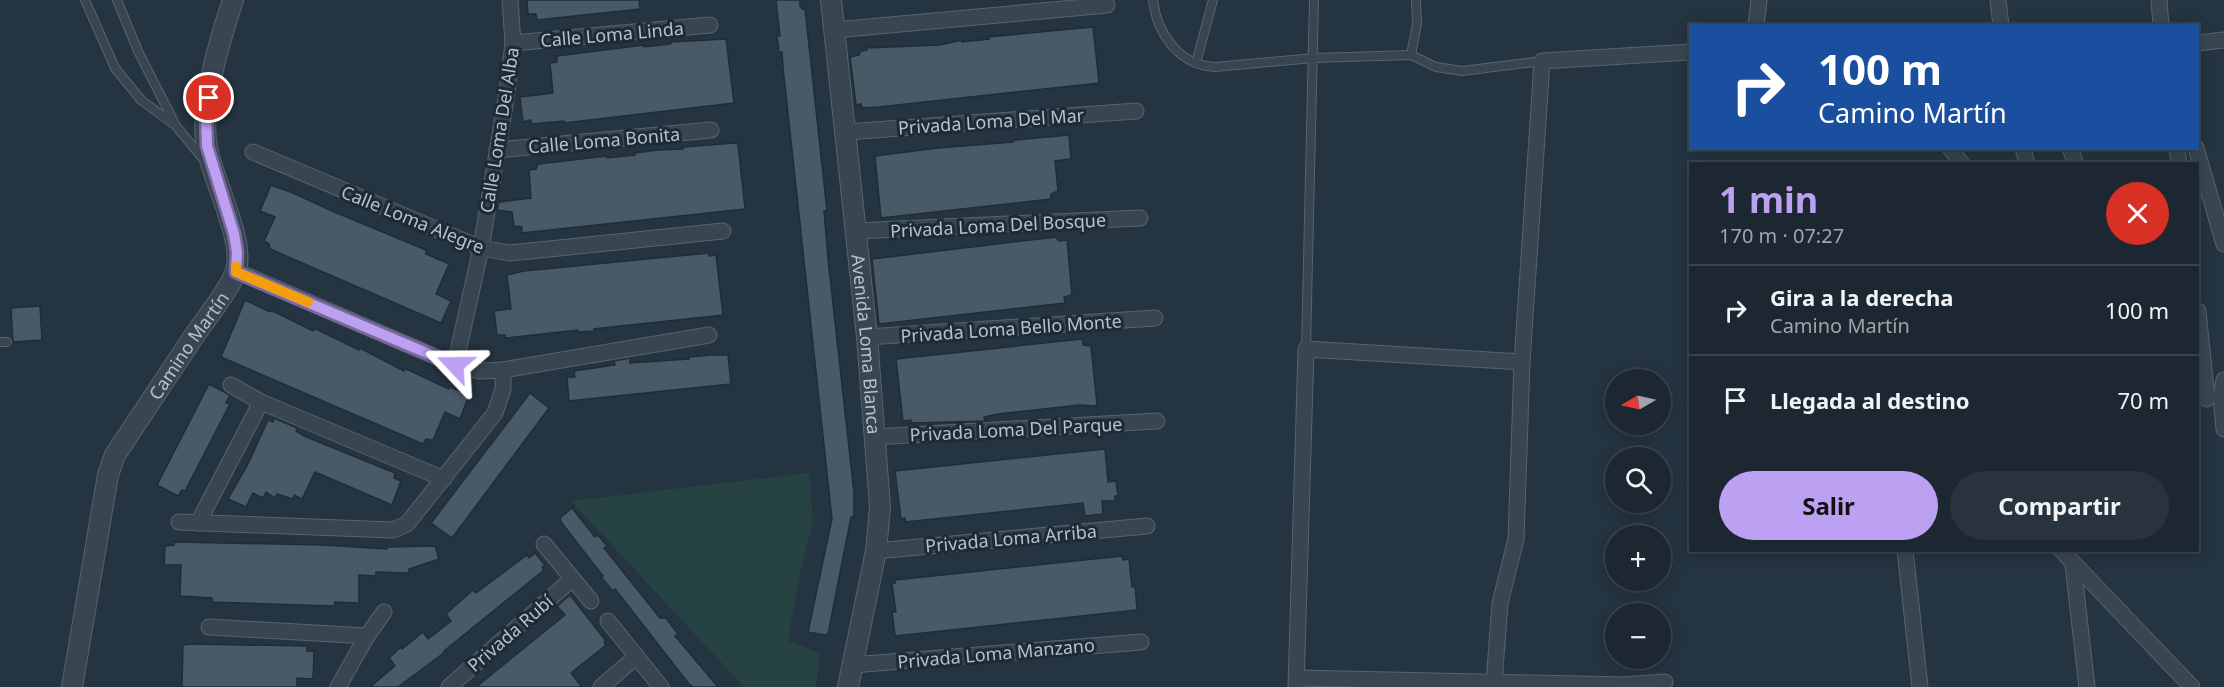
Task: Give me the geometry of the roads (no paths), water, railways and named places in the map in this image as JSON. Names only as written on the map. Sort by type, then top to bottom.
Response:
[{"type":"street","name":"Camino Martín","points":[[72,687],[108,475],[115,455],[236,272],[237,252],[234,234],[207,146],[206,115],[219,44],[233,0]]},
{"type":"street","name":"Calle Loma Del Alba","points":[[455,365],[481,248],[497,150],[513,43],[510,0]]},
{"type":"street","name":"Avenida Loma Blanca","points":[[831,0],[867,337],[879,507],[876,550],[848,687]]},
{"type":"street","points":[[1756,24],[1759,0]]},
{"type":"street","points":[[1998,0],[2001,24]]},
{"type":"street","points":[[2159,0],[2162,24]]},
{"type":"street","points":[[834,30],[1107,5]]},
{"type":"street","name":"Calle Loma Linda","points":[[513,43],[710,25]]},
{"type":"street","points":[[2199,43],[2224,39]]},
{"type":"street","points":[[1494,682],[1500,603],[1516,539],[1521,362],[1542,61],[1689,52]]},
{"type":"street","name":"Privada Loma Del Mar","points":[[846,132],[1136,111]]},
{"type":"street","name":"Calle Loma Bonita","points":[[497,150],[711,130]]},
{"type":"street","points":[[2197,150],[2224,244]]},
{"type":"street","name":"Calle Loma Alegre","points":[[253,152],[481,248],[509,253],[723,231]]},
{"type":"street","name":"Privada Loma Del Bosque","points":[[856,231],[1140,218]]},
{"type":"street","points":[[236,272],[455,365],[480,371],[503,370],[709,335]]},
{"type":"street","points":[[2199,317],[2213,399],[2224,429]]},
{"type":"street","name":"Privada Loma Bello Monte","points":[[867,337],[1155,318]]},
{"type":"street","points":[[1521,362],[1306,349],[1296,682],[1494,682],[1623,685],[1665,682]]},
{"type":"street","points":[[179,522],[393,530],[407,524],[495,413],[503,389],[503,370]]},
{"type":"street","points":[[2213,399],[2224,380]]},
{"type":"street","points":[[231,385],[261,402],[444,479]]},
{"type":"street","points":[[198,523],[261,402]]},
{"type":"street","name":"Privada Loma Del Parque","points":[[874,437],[1157,421]]},
{"type":"street","name":"Privada Loma Arriba","points":[[876,550],[1147,526]]},
{"type":"street","points":[[544,544],[591,601]]},
{"type":"street","points":[[1905,552],[1920,687]]},
{"type":"street","points":[[2063,552],[2192,687]]},
{"type":"street","points":[[2073,565],[2087,687]]},
{"type":"street","name":"Privada Rubí","points":[[449,687],[572,579]]},
{"type":"street","points":[[338,687],[367,636],[384,612]]},
{"type":"street","points":[[608,621],[660,687]]},
{"type":"street","points":[[209,627],[367,636]]},
{"type":"street","name":"Privada Loma Manzano","points":[[852,665],[1141,642]]},
{"type":"street","points":[[601,687],[636,657]]},
{"type":"lane","points":[[85,0],[115,68],[141,100],[176,126]]},
{"type":"lane","points":[[117,0],[138,51],[176,126],[213,170]]},
{"type":"lane","points":[[1154,0],[1158,25],[1167,42],[1203,66],[1215,67],[1314,58],[1412,55],[1436,67],[1462,70],[1542,61]]},
{"type":"lane","points":[[1196,63],[1213,0]]},
{"type":"lane","points":[[1306,349],[1314,0]]},
{"type":"lane","points":[[1412,55],[1417,24],[1416,0]]}]
